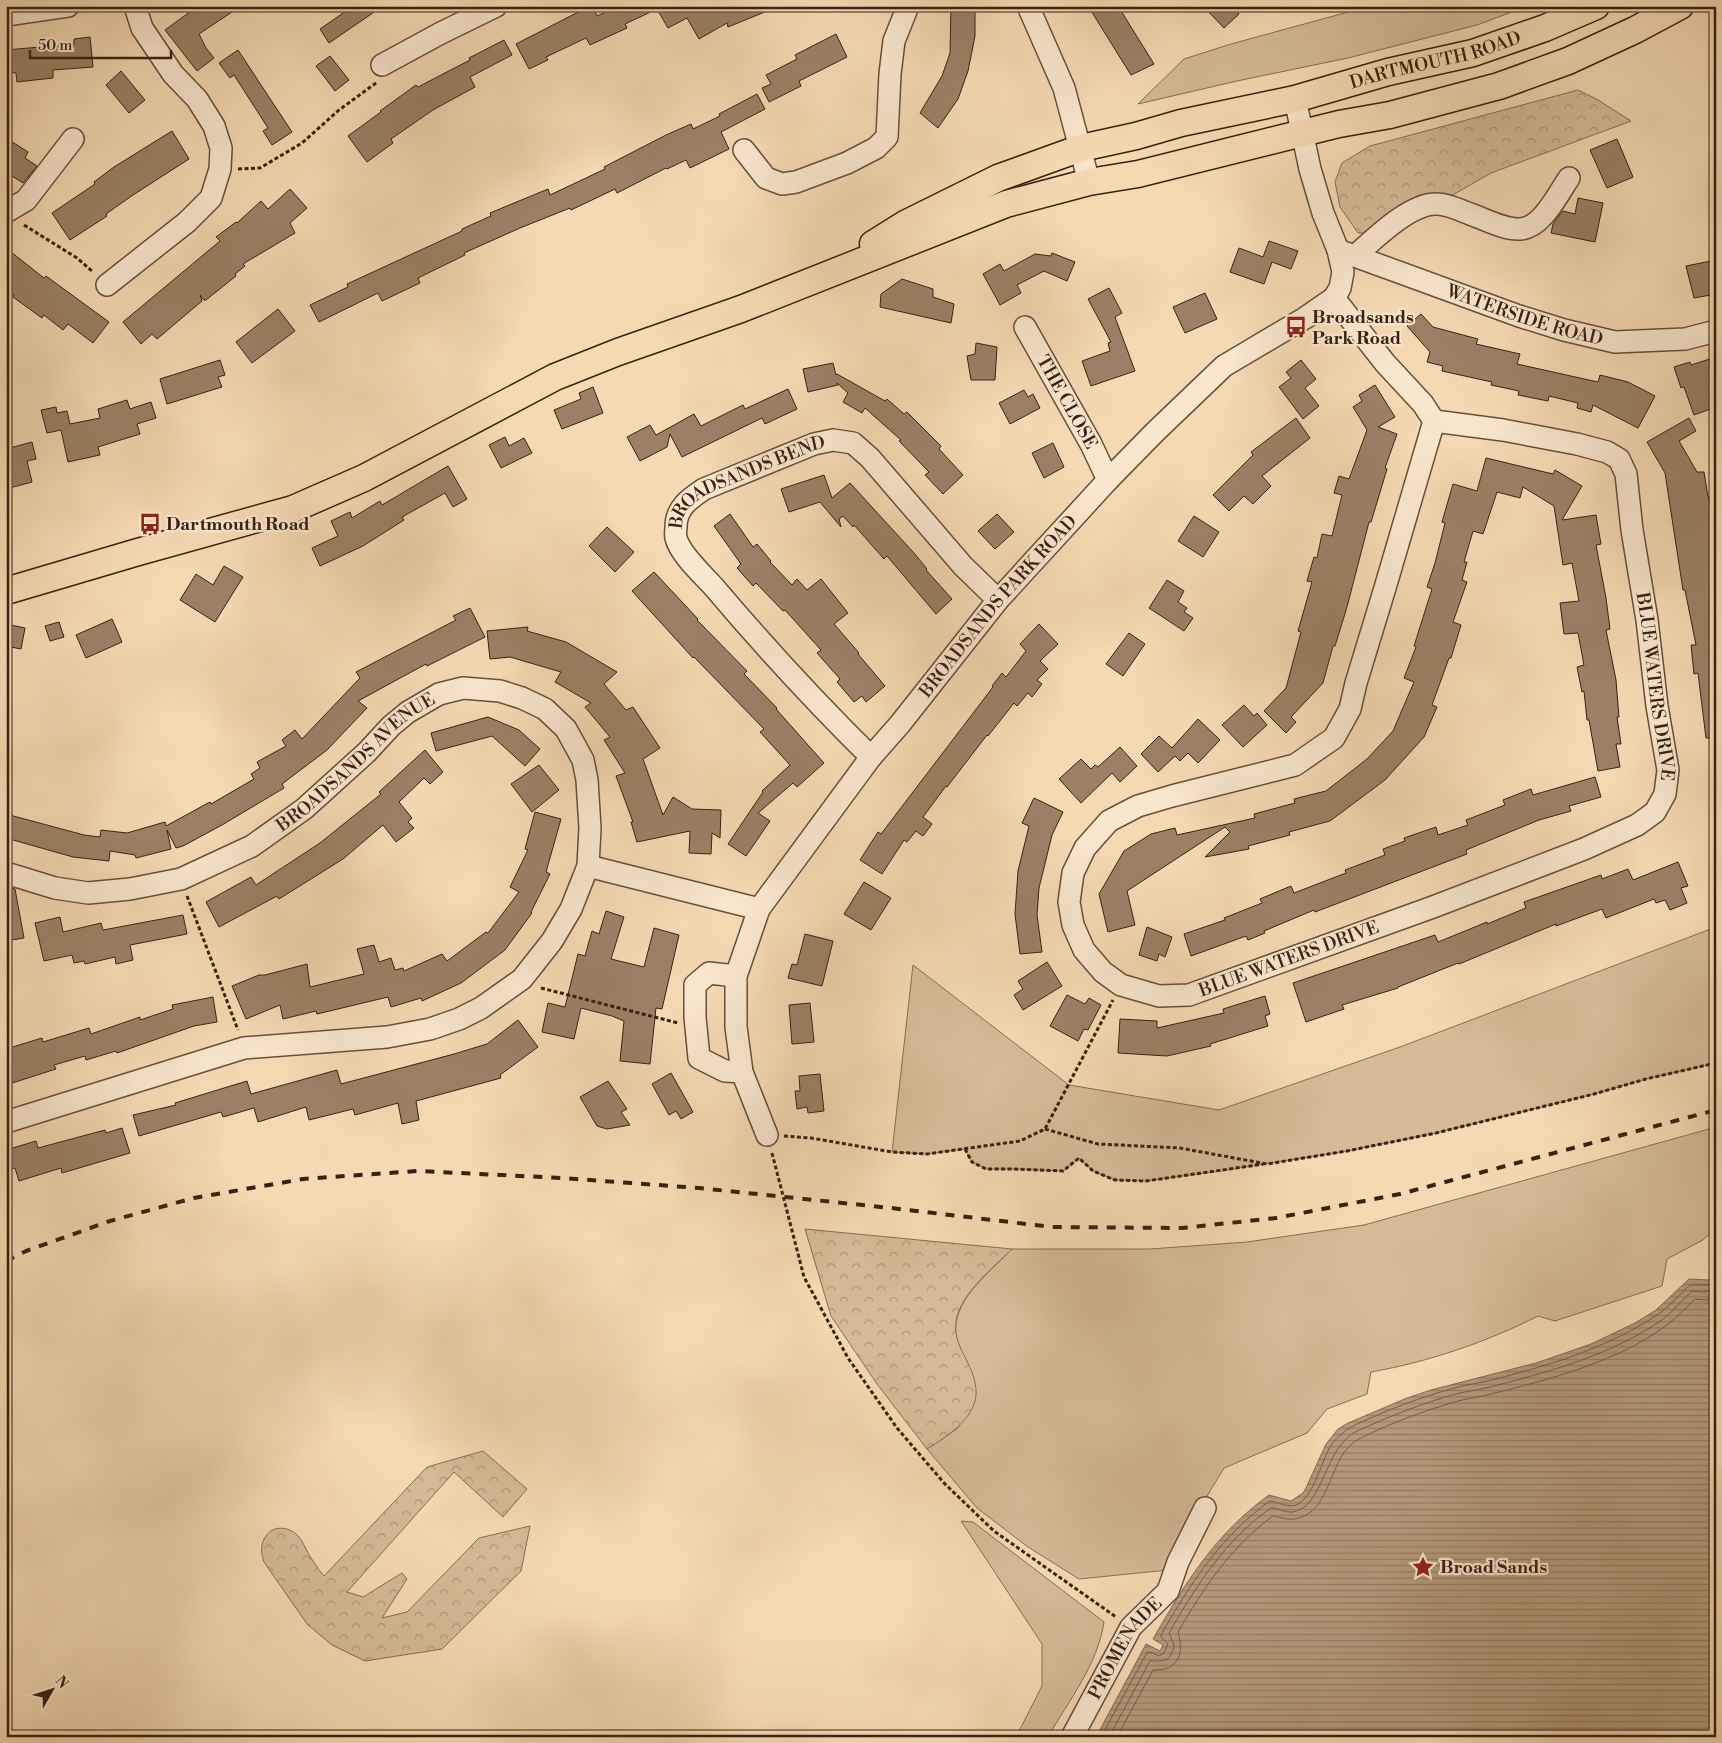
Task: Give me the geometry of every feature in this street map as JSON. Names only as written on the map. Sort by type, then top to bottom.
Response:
[{"type":"main road","name":"DARTMOUTH ROAD","points":[[815,280],[905,224],[998,178],[1081,148],[1283,101],[1388,72],[1472,53],[1545,28],[1596,6]]},
{"type":"main road","points":[[6,591],[138,552],[293,510],[364,478],[555,377],[618,352],[741,309],[1006,204],[1089,182],[1138,174],[1339,124],[1390,115],[1499,86],[1568,60],[1635,30],[1680,6]]},
{"type":"street","points":[[17,12],[68,6]]},
{"type":"street","points":[[107,285],[187,222],[211,198],[220,169],[221,148],[214,126],[197,99],[173,74],[142,28],[135,6]]},
{"type":"street","points":[[382,65],[496,6]]},
{"type":"street","points":[[744,150],[766,178],[782,184],[796,182],[847,164],[876,148],[887,137],[890,74],[894,41],[908,6]]},
{"type":"street","points":[[1028,6],[1064,88],[1089,182]]},
{"type":"street","points":[[1283,101],[1303,134],[1312,178],[1323,213],[1346,253],[1340,288],[1334,298],[1434,421]]},
{"type":"street","points":[[14,218],[74,139]]},
{"type":"street","points":[[1346,253],[1390,227],[1405,215],[1423,206],[1438,204],[1506,227],[1521,229],[1533,225],[1546,212],[1569,178]]},
{"type":"street","name":"WATERSIDE ROAD","points":[[1346,253],[1519,316],[1564,330],[1615,342],[1685,339],[1716,331]]},
{"type":"street","name":"BROADSANDS PARK ROAD","points":[[767,1135],[742,1072],[736,1026],[736,976],[759,909],[871,757],[900,724],[998,600],[1108,480],[1224,366],[1305,318],[1334,298]]},
{"type":"street","name":"THE CLOSE","points":[[1025,327],[1091,444],[1108,480]]},
{"type":"street","name":"BLUE WATERS DRIVE","points":[[1434,421],[1503,430],[1577,444],[1607,452],[1619,459],[1626,474],[1632,530],[1668,770],[1665,794],[1655,812],[1637,825],[1584,849],[1433,908],[1189,995],[1159,996],[1121,985],[1103,972],[1084,950],[1073,925],[1069,902],[1073,873],[1085,848],[1109,821],[1138,806],[1295,765],[1334,738],[1350,709],[1356,682],[1434,421]]},
{"type":"street","name":"BROADSANDS BEND","points":[[871,757],[828,715],[682,550],[676,537],[676,520],[681,507],[688,499],[704,489],[814,444],[833,440],[853,443],[870,458],[963,566],[998,600]]},
{"type":"street","name":"BROADSANDS AVENUE","points":[[6,873],[55,888],[88,893],[130,889],[181,879],[252,846],[304,809],[367,752],[390,726],[408,712],[439,694],[463,688],[500,691],[522,698],[545,709],[566,729],[583,760],[587,780],[590,828],[588,866],[571,909],[552,941],[522,979],[474,1012],[430,1030],[387,1037],[244,1048],[6,1122]]},
{"type":"street","points":[[588,866],[759,909]]},
{"type":"street","points":[[736,976],[709,973],[695,984],[696,1028],[698,1058],[725,1071],[742,1072]]},
{"type":"street","name":"PROMENADE","points":[[1072,1737],[1130,1627],[1168,1591],[1178,1562],[1205,1508]]},
{"type":"path","points":[[220,169],[260,168],[302,143],[338,110],[376,83],[382,65]]},
{"type":"path","points":[[14,218],[77,258],[107,285]]},
{"type":"path","points":[[181,879],[244,1048]]},
{"type":"path","points":[[522,979],[535,986],[696,1028]]},
{"type":"path","points":[[1121,985],[1045,1129],[1020,1141],[927,1154],[892,1152],[811,1138],[767,1135],[804,1277],[848,1358],[897,1428],[944,1484],[994,1531],[1130,1627]]},
{"type":"path","points":[[965,1149],[972,1162],[986,1170],[1063,1171],[1079,1158],[1093,1171],[1115,1180],[1146,1180],[1220,1171],[1348,1151],[1436,1133],[1716,1063]]},
{"type":"path","points":[[1045,1129],[1098,1144],[1180,1148],[1267,1164]]},
{"type":"green space","points":[[1370,6],[1528,6],[1477,25],[1348,58],[1138,104],[1184,59],[1231,44]]},
{"type":"green space","points":[[1578,90],[1631,121],[1491,173],[1385,234],[1358,233],[1340,207],[1335,182],[1342,163],[1370,146]]},
{"type":"green space","points":[[1716,927],[1716,1063],[1436,1133],[1347,1151],[1146,1181],[1115,1180],[1093,1171],[1079,1158],[1063,1171],[986,1169],[972,1162],[965,1149],[927,1154],[892,1152],[913,965],[1069,1085],[1219,1110],[1400,1047]]},
{"type":"green space","points":[[1716,1127],[1716,1228],[1703,1240],[1667,1259],[1662,1286],[1555,1321],[1538,1316],[1478,1343],[1414,1363],[1371,1372],[1367,1394],[1327,1409],[1307,1433],[1224,1468],[1204,1501],[1168,1570],[1079,1579],[1028,1547],[977,1508],[927,1449],[958,1428],[975,1383],[958,1343],[956,1329],[963,1303],[981,1279],[1012,1249],[1150,1249],[1247,1242],[1364,1225]]},
{"type":"green space","points":[[805,1229],[1012,1249],[971,1291],[959,1311],[956,1321],[958,1342],[974,1380],[976,1394],[974,1404],[969,1414],[954,1430],[927,1449],[877,1384],[831,1316]]},
{"type":"green space","points":[[483,1451],[527,1489],[503,1517],[454,1472],[347,1592],[363,1597],[402,1573],[407,1579],[382,1618],[407,1612],[479,1538],[530,1526],[521,1571],[442,1649],[365,1661],[332,1645],[307,1624],[264,1562],[262,1545],[269,1532],[282,1528],[296,1534],[324,1576],[427,1467]]},
{"type":"green space","points":[[961,1521],[973,1522],[1104,1622],[1096,1652],[1089,1667],[1048,1737],[1016,1737],[1042,1686],[1042,1644]]},
{"type":"water","name":"Broad Sands","points":[[1716,1272],[1716,1737],[1096,1737],[1146,1644],[1160,1651],[1163,1645],[1153,1639],[1177,1598],[1217,1542],[1250,1510],[1269,1495],[1291,1501],[1303,1493],[1326,1444],[1338,1429],[1407,1398],[1536,1363],[1591,1344],[1635,1323],[1656,1310],[1689,1279],[1709,1280]]},
{"type":"building","points":[[198,6],[241,6],[199,34],[214,58],[197,71],[165,30]]},
{"type":"building","points":[[356,6],[383,6],[329,43],[320,29]]},
{"type":"building","points":[[593,6],[597,16],[619,6],[777,7],[728,27],[727,23],[699,39],[687,18],[668,28],[657,9],[625,24],[627,28],[590,45],[586,38],[546,57],[548,60],[529,69],[516,44]]},
{"type":"building","points":[[951,6],[975,6],[975,36],[968,71],[958,99],[938,128],[920,113],[942,76],[950,53]]},
{"type":"building","points":[[1088,6],[1118,6],[1154,64],[1131,75]]},
{"type":"building","points":[[1203,6],[1232,6],[1239,14],[1224,28]]},
{"type":"building","points":[[836,34],[847,57],[799,81],[801,86],[769,102],[762,88],[771,84],[766,75],[797,59],[795,55]]},
{"type":"building","points":[[90,37],[93,67],[53,70],[53,78],[17,82],[16,73],[6,72],[6,50],[74,44],[74,39]]},
{"type":"building","points":[[504,40],[512,55],[470,77],[475,87],[433,110],[391,139],[393,143],[367,162],[348,136],[416,85],[418,87]]},
{"type":"building","points":[[238,50],[292,132],[272,145],[263,131],[268,128],[234,75],[230,78],[219,63]]},
{"type":"building","points":[[330,56],[349,80],[335,91],[316,66]]},
{"type":"building","points":[[121,71],[145,100],[129,113],[106,85]]},
{"type":"building","points":[[757,94],[765,109],[721,132],[729,149],[690,168],[686,160],[617,193],[615,189],[571,210],[570,208],[520,228],[464,253],[465,255],[418,278],[420,283],[382,301],[378,293],[319,322],[310,305],[348,287],[347,284],[462,231],[462,229],[491,216],[490,213],[548,189],[550,195],[605,169],[604,167],[666,135],[691,124],[693,129],[720,116],[719,114]]},
{"type":"building","points":[[172,131],[189,159],[133,195],[106,214],[107,216],[70,240],[52,213],[95,184],[94,182],[114,167]]},
{"type":"building","points":[[6,138],[28,152],[25,158],[37,166],[23,183],[6,172]]},
{"type":"building","points":[[1617,139],[1633,177],[1607,188],[1590,150]]},
{"type":"building","points":[[290,189],[307,208],[290,223],[295,233],[243,264],[245,266],[235,274],[236,276],[206,300],[200,295],[202,301],[157,339],[152,334],[141,344],[123,322],[220,241],[216,237],[237,223],[261,201],[268,209]]},
{"type":"building","points":[[1578,198],[1603,203],[1595,242],[1551,233],[1553,224],[1563,211],[1575,214]]},
{"type":"building","points":[[1269,241],[1298,251],[1291,269],[1272,262],[1264,284],[1230,272],[1239,248],[1263,257]]},
{"type":"building","points":[[6,248],[44,278],[46,276],[109,322],[93,343],[68,324],[63,330],[44,315],[42,318],[13,297],[14,295],[6,289]]},
{"type":"building","points":[[1052,253],[1075,262],[1067,281],[1044,271],[1017,285],[1021,293],[1000,305],[983,274],[1000,264],[1004,271],[1035,254],[1051,256]]},
{"type":"building","points":[[1716,260],[1716,294],[1694,298],[1686,266]]},
{"type":"building","points":[[902,279],[933,289],[933,297],[954,304],[951,323],[880,307],[881,294]]},
{"type":"building","points":[[1109,288],[1122,313],[1115,317],[1135,371],[1091,386],[1082,361],[1110,351],[1108,343],[1111,342],[1088,299]]},
{"type":"building","points":[[1205,293],[1217,319],[1185,333],[1173,307]]},
{"type":"building","points":[[278,309],[295,331],[252,363],[236,342]]},
{"type":"building","points":[[1421,314],[1433,327],[1478,339],[1476,344],[1520,354],[1517,364],[1598,382],[1600,375],[1628,382],[1655,396],[1638,428],[1593,405],[1591,412],[1577,408],[1578,403],[1549,396],[1548,401],[1518,395],[1519,391],[1491,385],[1492,382],[1442,371],[1443,366],[1427,362],[1430,352],[1407,326]]},
{"type":"building","points":[[976,343],[997,347],[995,380],[971,380],[967,356],[975,354]]},
{"type":"building","points":[[1716,357],[1716,407],[1694,415],[1684,387],[1681,388],[1674,367],[1690,362],[1691,365]]},
{"type":"building","points":[[220,360],[225,375],[218,377],[222,387],[167,404],[160,379]]},
{"type":"building","points":[[1301,360],[1316,379],[1305,388],[1319,406],[1303,419],[1279,387],[1291,378],[1286,372]]},
{"type":"building","points":[[833,363],[836,375],[885,401],[887,399],[904,414],[907,412],[941,446],[939,449],[963,475],[943,494],[925,475],[929,472],[899,441],[901,440],[865,408],[862,413],[843,402],[848,393],[837,383],[838,385],[808,392],[803,369]]},
{"type":"building","points":[[1375,385],[1395,417],[1378,427],[1397,434],[1385,468],[1387,469],[1371,522],[1369,522],[1347,607],[1335,646],[1333,646],[1323,683],[1291,717],[1296,722],[1286,733],[1264,711],[1286,688],[1301,632],[1298,631],[1312,582],[1307,581],[1314,557],[1317,558],[1322,534],[1332,536],[1342,495],[1334,493],[1339,476],[1349,479],[1367,430],[1353,407],[1362,401],[1359,395]]},
{"type":"building","points":[[593,387],[603,413],[562,429],[554,410],[581,399],[579,393]]},
{"type":"building","points":[[788,389],[797,409],[765,424],[762,418],[682,457],[670,434],[667,447],[640,461],[627,437],[650,425],[656,435],[694,414],[701,426],[743,405],[745,409]]},
{"type":"building","points":[[1024,390],[1028,397],[1033,394],[1040,408],[1010,424],[999,403]]},
{"type":"building","points":[[127,400],[130,409],[151,402],[156,418],[137,424],[140,434],[98,447],[100,455],[68,462],[61,430],[47,433],[41,410],[56,407],[57,413],[67,411],[70,424],[100,418],[98,409]]},
{"type":"building","points":[[1296,418],[1310,438],[1262,476],[1271,486],[1253,504],[1244,496],[1229,511],[1213,495],[1253,455],[1251,452]]},
{"type":"building","points":[[1689,418],[1696,431],[1679,441],[1697,472],[1704,472],[1716,534],[1716,591],[1713,591],[1716,605],[1716,738],[1706,738],[1698,673],[1694,674],[1691,645],[1696,645],[1685,590],[1683,590],[1665,473],[1647,442]]},
{"type":"building","points":[[505,437],[509,446],[524,438],[532,453],[501,468],[489,445]]},
{"type":"building","points":[[32,442],[36,459],[27,461],[32,482],[6,489],[6,449]]},
{"type":"building","points":[[1053,443],[1064,467],[1044,478],[1032,453]]},
{"type":"building","points":[[1486,458],[1553,474],[1555,470],[1582,486],[1562,520],[1596,515],[1601,544],[1596,545],[1610,629],[1606,630],[1616,680],[1619,717],[1617,717],[1621,744],[1616,744],[1620,767],[1598,771],[1589,720],[1587,720],[1584,691],[1582,692],[1577,667],[1584,665],[1578,633],[1564,634],[1560,603],[1579,601],[1572,563],[1563,565],[1554,506],[1523,487],[1520,498],[1497,492],[1483,534],[1473,531],[1464,562],[1467,562],[1462,580],[1467,582],[1453,622],[1461,625],[1451,658],[1449,658],[1432,705],[1437,707],[1424,737],[1385,780],[1330,821],[1289,832],[1290,835],[1248,846],[1249,849],[1205,857],[1230,832],[1225,827],[1127,891],[1135,925],[1108,932],[1099,894],[1124,851],[1151,834],[1175,828],[1177,835],[1255,818],[1254,814],[1295,803],[1294,799],[1326,791],[1367,759],[1393,731],[1414,682],[1404,678],[1416,647],[1414,646],[1432,589],[1427,587],[1435,563],[1445,523],[1442,522],[1453,484],[1477,491]]},
{"type":"building","points":[[448,466],[467,499],[453,507],[445,493],[402,517],[404,520],[363,546],[320,566],[312,548],[338,536],[331,521],[350,512],[352,518],[380,501],[382,505]]},
{"type":"building","points":[[824,475],[832,498],[850,483],[914,553],[926,570],[952,599],[936,614],[887,556],[884,559],[854,525],[853,527],[843,516],[839,519],[841,527],[820,502],[789,512],[781,489]]},
{"type":"building","points":[[730,514],[753,547],[757,544],[770,562],[792,585],[797,579],[807,590],[821,579],[848,613],[834,624],[885,686],[866,702],[862,696],[854,702],[837,682],[840,679],[817,653],[821,650],[785,610],[783,611],[756,583],[753,586],[737,568],[741,564],[714,526]]},
{"type":"building","points":[[997,514],[1014,532],[995,549],[978,531]]},
{"type":"building","points":[[1194,516],[1219,532],[1203,557],[1178,541]]},
{"type":"building","points":[[607,527],[634,552],[615,572],[589,546]]},
{"type":"building","points":[[224,566],[243,577],[215,622],[180,600],[196,574],[213,585]]},
{"type":"building","points":[[654,572],[697,620],[747,671],[744,674],[777,708],[824,763],[797,787],[793,783],[758,813],[770,821],[746,856],[728,844],[762,791],[790,765],[760,732],[764,729],[693,658],[632,591]]},
{"type":"building","points":[[1167,580],[1184,591],[1178,602],[1187,608],[1184,612],[1193,618],[1184,631],[1149,608]]},
{"type":"building","points":[[470,608],[485,637],[427,666],[426,664],[358,701],[367,708],[327,750],[282,784],[284,788],[183,846],[176,848],[167,830],[171,849],[136,858],[135,855],[110,851],[109,861],[73,857],[6,838],[6,814],[84,835],[100,837],[101,830],[127,833],[165,822],[166,826],[210,802],[211,804],[254,779],[251,774],[260,768],[257,762],[286,746],[282,740],[295,730],[302,739],[360,678],[356,672],[456,620],[453,616]]},
{"type":"building","points":[[112,619],[122,642],[86,658],[76,635]]},
{"type":"building","points":[[59,622],[64,637],[50,641],[45,626]]},
{"type":"building","points":[[6,624],[25,628],[21,649],[6,646]]},
{"type":"building","points":[[1039,624],[1058,644],[1040,661],[1048,669],[1037,680],[1042,684],[1032,697],[1028,693],[1017,706],[1014,703],[946,786],[923,817],[932,824],[923,836],[916,831],[907,842],[904,840],[882,874],[860,860],[878,832],[881,834],[1002,673],[1006,677],[1026,651],[1020,644]]},
{"type":"building","points":[[528,627],[527,631],[566,642],[617,672],[604,684],[626,710],[633,707],[660,748],[643,759],[663,815],[673,797],[692,809],[721,810],[720,838],[712,833],[711,854],[689,853],[690,831],[637,842],[631,822],[633,822],[616,776],[625,773],[604,740],[610,737],[585,707],[591,703],[555,682],[561,672],[510,657],[490,659],[487,631]]},
{"type":"building","points":[[1129,633],[1145,644],[1123,676],[1106,664]]},
{"type":"building","points":[[1244,705],[1254,716],[1257,713],[1267,725],[1243,747],[1222,725]]},
{"type":"building","points":[[488,717],[519,730],[540,749],[525,766],[492,736],[436,751],[431,733]]},
{"type":"building","points":[[1198,719],[1220,740],[1198,763],[1188,753],[1180,761],[1175,756],[1158,772],[1141,754],[1159,736],[1172,748]]},
{"type":"building","points":[[1120,747],[1137,766],[1120,782],[1112,773],[1081,803],[1059,779],[1081,759],[1091,769],[1095,765],[1098,767]]},
{"type":"building","points":[[425,750],[443,772],[430,784],[424,778],[399,802],[412,818],[408,822],[414,828],[396,842],[383,825],[343,859],[279,899],[277,896],[219,927],[206,902],[251,877],[256,885],[320,843],[381,794],[379,792]]},
{"type":"building","points":[[539,765],[559,790],[532,812],[511,784]]},
{"type":"building","points":[[1595,777],[1601,797],[1569,806],[1571,811],[1539,820],[1466,850],[1467,854],[1315,912],[1314,910],[1264,931],[1265,933],[1248,940],[1246,936],[1191,956],[1184,934],[1225,920],[1224,918],[1262,903],[1260,899],[1291,886],[1294,893],[1346,873],[1345,870],[1385,855],[1383,849],[1405,841],[1404,838],[1436,827],[1438,835],[1468,825],[1466,820],[1505,805],[1503,800],[1531,789],[1533,795]]},
{"type":"building","points":[[1034,798],[1063,812],[1052,835],[1039,888],[1037,915],[1042,952],[1020,954],[1015,914],[1018,871],[1029,826],[1022,823]]},
{"type":"building","points":[[535,812],[561,819],[546,872],[550,874],[532,913],[505,950],[461,983],[422,1001],[421,998],[391,1007],[388,997],[317,1014],[316,1011],[283,1019],[280,1005],[246,1019],[232,986],[259,975],[307,964],[310,987],[364,974],[357,949],[374,945],[379,962],[391,958],[395,970],[403,968],[404,971],[442,954],[447,961],[486,932],[488,933],[519,892],[510,887],[528,850],[525,849]]},
{"type":"building","points":[[1678,862],[1688,886],[1681,888],[1687,903],[1670,910],[1665,900],[1656,903],[1654,899],[1606,918],[1602,909],[1556,926],[1556,924],[1398,988],[1342,1005],[1344,1009],[1306,1022],[1293,983],[1435,935],[1438,942],[1526,908],[1524,902],[1601,875],[1602,879],[1628,869],[1633,880]]},
{"type":"building","points":[[864,882],[891,898],[871,930],[844,914]]},
{"type":"building","points":[[6,886],[15,889],[24,938],[6,941]]},
{"type":"building","points":[[606,911],[624,917],[611,959],[644,967],[654,928],[679,935],[662,1009],[656,1008],[650,1064],[620,1061],[624,1021],[612,1016],[581,1008],[574,1039],[542,1032],[548,1003],[565,1007],[578,954],[585,956],[592,931],[599,934]]},
{"type":"building","points":[[183,915],[187,934],[130,945],[133,960],[116,964],[115,957],[85,964],[84,961],[74,963],[72,955],[44,961],[35,923],[60,917],[63,932],[101,923],[103,930]]},
{"type":"building","points":[[1147,927],[1172,937],[1165,957],[1159,954],[1157,961],[1139,955]]},
{"type":"building","points":[[805,934],[833,941],[822,986],[788,978],[792,964],[797,965]]},
{"type":"building","points":[[1047,962],[1062,986],[1023,1010],[1014,995],[1023,989],[1018,981]]},
{"type":"building","points":[[1067,995],[1085,1004],[1089,998],[1101,1005],[1088,1030],[1084,1029],[1078,1041],[1050,1026]]},
{"type":"building","points":[[1265,996],[1270,1014],[1265,1016],[1268,1026],[1210,1044],[1211,1046],[1167,1056],[1118,1053],[1120,1019],[1157,1021],[1157,1028],[1224,1013],[1223,1009]]},
{"type":"building","points":[[213,997],[217,1022],[194,1026],[117,1053],[116,1051],[86,1060],[85,1056],[54,1065],[56,1069],[6,1085],[6,1049],[42,1038],[43,1042],[89,1028],[91,1034],[140,1017],[140,1020],[173,1009],[172,1005]]},
{"type":"building","points":[[810,1003],[814,1042],[792,1044],[789,1005]]},
{"type":"building","points":[[518,1020],[538,1047],[500,1075],[501,1078],[416,1101],[419,1120],[402,1124],[398,1103],[355,1115],[353,1109],[309,1120],[306,1107],[258,1122],[254,1108],[223,1117],[221,1112],[139,1136],[133,1115],[176,1105],[175,1103],[247,1081],[251,1094],[337,1070],[341,1084],[487,1044]]},
{"type":"building","points":[[671,1073],[693,1112],[681,1119],[676,1111],[669,1115],[652,1084]]},
{"type":"building","points":[[820,1074],[824,1111],[808,1113],[807,1107],[797,1109],[795,1091],[800,1091],[799,1076]]},
{"type":"building","points":[[608,1081],[627,1109],[621,1112],[630,1125],[607,1129],[597,1126],[580,1097]]},
{"type":"building","points":[[122,1128],[130,1153],[62,1173],[61,1168],[19,1181],[15,1168],[6,1170],[6,1150],[36,1141],[38,1148],[105,1130],[106,1133]]},
{"type":"railway","points":[[6,1261],[26,1251],[110,1221],[194,1198],[303,1179],[418,1171],[562,1178],[699,1188],[1052,1227],[1182,1228],[1276,1218],[1400,1194],[1716,1110]]},
{"type":"place","name":"Broadsands Park Road","points":[[1296,327]]},
{"type":"place","name":"Dartmouth Road","points":[[150,524]]},
{"type":"place","name":"Broad Sands","points":[[1423,1567]]}]
